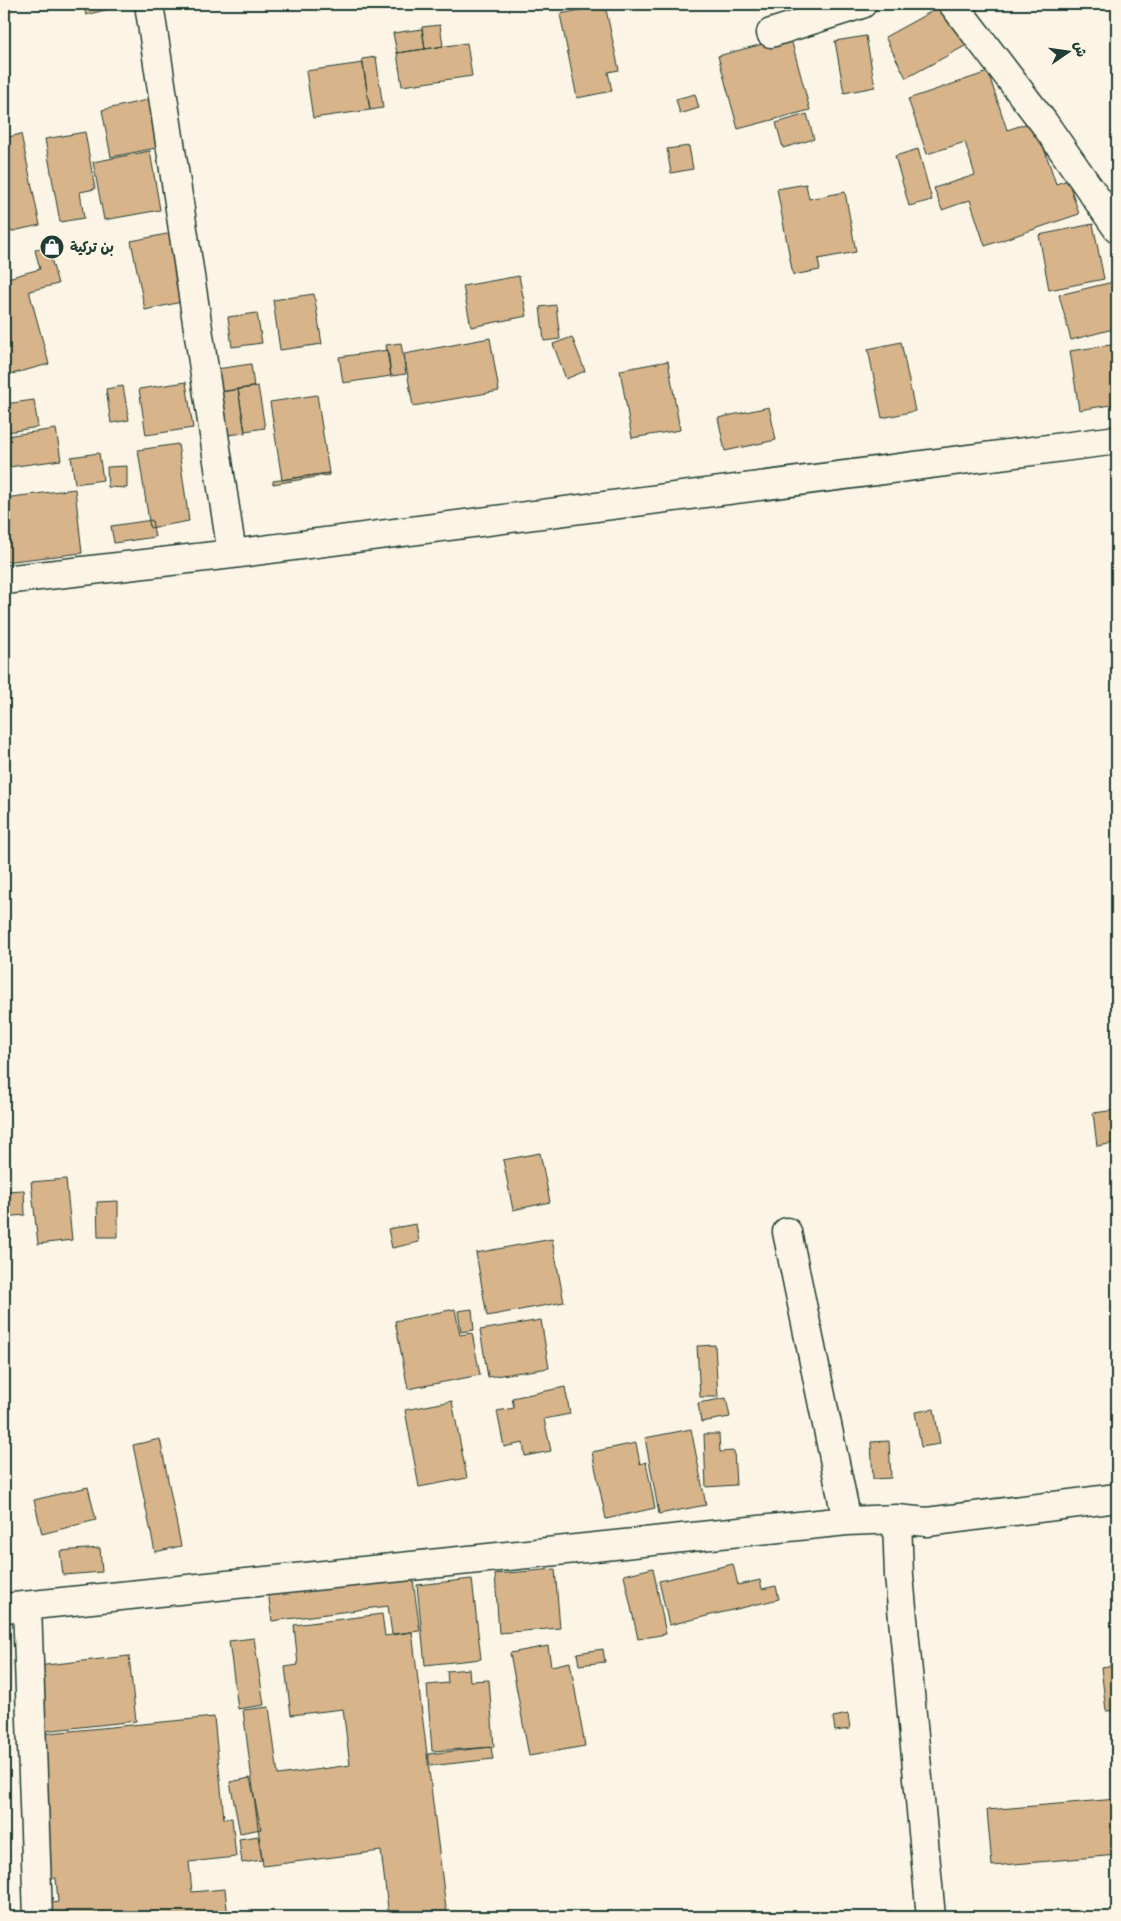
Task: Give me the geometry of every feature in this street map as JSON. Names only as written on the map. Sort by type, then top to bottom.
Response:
[{"type":"street","points":[[149,4],[232,554]]},
{"type":"street","points":[[771,33],[862,4]]},
{"type":"street","points":[[953,4],[1044,123],[1117,228]]},
{"type":"street","points":[[4,580],[232,554],[1117,440]]},
{"type":"street","points":[[787,1232],[847,1521]]},
{"type":"street","points":[[38,1917],[15,1607],[847,1521],[897,1519],[927,1522],[1117,1498]]},
{"type":"street","points":[[897,1519],[899,1576],[931,1917]]},
{"type":"building","points":[[83,4],[127,4],[86,15]]},
{"type":"building","points":[[945,4],[967,45],[906,78],[885,37]]},
{"type":"building","points":[[605,5],[619,70],[608,72],[612,91],[577,98],[560,14]]},
{"type":"building","points":[[440,25],[443,46],[425,49],[422,27]]},
{"type":"building","points":[[422,29],[425,49],[397,53],[393,33]]},
{"type":"building","points":[[866,36],[875,87],[844,93],[835,41]]},
{"type":"building","points":[[791,39],[810,110],[738,129],[718,56],[770,42]]},
{"type":"building","points":[[467,43],[472,76],[402,86],[397,53]]},
{"type":"building","points":[[376,57],[383,108],[370,110],[362,59]]},
{"type":"building","points":[[363,63],[370,110],[313,118],[306,71]]},
{"type":"building","points":[[988,72],[1007,130],[1035,121],[1056,184],[1068,180],[1079,214],[985,246],[970,200],[942,210],[934,188],[975,175],[965,142],[927,154],[908,99]]},
{"type":"building","points":[[4,73],[9,105],[4,106]]},
{"type":"building","points":[[695,94],[699,108],[680,114],[676,99]]},
{"type":"building","points":[[152,99],[161,147],[111,157],[102,110]]},
{"type":"building","points":[[807,114],[814,139],[783,148],[776,123]]},
{"type":"building","points":[[85,132],[95,189],[80,192],[84,218],[60,222],[45,139]]},
{"type":"building","points":[[21,134],[40,225],[4,233],[4,138]]},
{"type":"building","points":[[689,146],[693,169],[671,173],[667,149]]},
{"type":"building","points":[[918,149],[932,200],[909,206],[895,156]]},
{"type":"building","points":[[150,151],[160,210],[104,220],[93,162]]},
{"type":"building","points":[[806,184],[809,199],[845,192],[856,252],[818,259],[820,270],[793,275],[777,189]]},
{"type":"building","points":[[1093,224],[1104,279],[1049,290],[1039,235]]},
{"type":"building","points":[[172,233],[186,301],[145,310],[131,241]]},
{"type":"building","points":[[48,247],[58,284],[29,291],[49,364],[4,376],[4,279],[40,269],[35,250]]},
{"type":"building","points":[[519,276],[527,316],[471,327],[463,286]]},
{"type":"building","points":[[1117,281],[1117,328],[1071,340],[1059,295]]},
{"type":"building","points":[[314,294],[322,344],[280,350],[273,300]]},
{"type":"building","points":[[556,305],[560,339],[544,341],[540,307]]},
{"type":"building","points":[[257,313],[262,343],[232,347],[228,317]]},
{"type":"building","points":[[572,337],[585,371],[566,379],[553,344]]},
{"type":"building","points":[[490,338],[499,391],[413,406],[404,354]]},
{"type":"building","points":[[901,342],[915,411],[882,418],[868,349]]},
{"type":"building","points":[[401,343],[406,374],[391,376],[386,345]]},
{"type":"building","points":[[1117,344],[1117,404],[1079,410],[1070,351]]},
{"type":"building","points":[[388,350],[391,376],[343,383],[339,357]]},
{"type":"building","points":[[668,361],[680,430],[632,438],[620,370]]},
{"type":"building","points":[[251,364],[254,387],[214,393],[210,370]]},
{"type":"building","points":[[186,382],[193,428],[146,435],[139,389]]},
{"type":"building","points":[[123,386],[129,420],[111,423],[106,389]]},
{"type":"building","points":[[258,386],[265,428],[245,431],[238,389]]},
{"type":"building","points":[[238,389],[245,433],[220,436],[214,393]]},
{"type":"building","points":[[317,395],[329,473],[282,480],[270,402]]},
{"type":"building","points":[[34,400],[38,427],[8,432],[5,404]]},
{"type":"building","points":[[769,407],[776,440],[725,451],[718,418]]},
{"type":"building","points":[[56,429],[61,460],[9,467],[5,436]]},
{"type":"building","points":[[178,444],[189,521],[150,528],[138,450]]},
{"type":"building","points":[[99,453],[103,480],[75,484],[71,457]]},
{"type":"building","points":[[127,466],[127,488],[108,487],[107,467]]},
{"type":"building","points":[[329,473],[329,475],[273,484],[273,481]]},
{"type":"building","points":[[75,489],[82,553],[4,562],[4,498]]},
{"type":"building","points":[[152,520],[155,537],[114,543],[111,526]]},
{"type":"building","points":[[1117,1110],[1117,1143],[1097,1146],[1093,1113]]},
{"type":"building","points":[[540,1153],[550,1202],[513,1210],[503,1160]]},
{"type":"building","points":[[66,1179],[72,1240],[38,1244],[31,1182]]},
{"type":"building","points":[[24,1190],[25,1215],[4,1217],[4,1191]]},
{"type":"building","points":[[118,1201],[118,1237],[98,1237],[97,1202]]},
{"type":"building","points":[[416,1224],[419,1242],[392,1248],[388,1229]]},
{"type":"building","points":[[552,1239],[564,1302],[487,1316],[476,1253]]},
{"type":"building","points":[[455,1309],[460,1335],[472,1333],[480,1375],[408,1389],[395,1321]]},
{"type":"building","points":[[472,1309],[474,1330],[461,1332],[458,1311]]},
{"type":"building","points":[[541,1320],[549,1368],[488,1377],[480,1330]]},
{"type":"building","points":[[715,1345],[718,1397],[700,1397],[697,1346]]},
{"type":"building","points":[[565,1387],[570,1414],[544,1419],[551,1451],[525,1456],[523,1443],[504,1447],[497,1411],[514,1408],[512,1398]]},
{"type":"building","points":[[726,1398],[730,1417],[701,1422],[698,1403]]},
{"type":"building","points":[[452,1401],[467,1478],[419,1487],[405,1410]]},
{"type":"building","points":[[934,1409],[940,1444],[921,1447],[915,1412]]},
{"type":"building","points":[[691,1429],[706,1505],[659,1514],[645,1438]]},
{"type":"building","points":[[704,1434],[719,1434],[720,1452],[734,1451],[736,1485],[706,1487]]},
{"type":"building","points":[[160,1439],[181,1546],[155,1552],[133,1445]]},
{"type":"building","points":[[889,1441],[891,1478],[873,1479],[871,1442]]},
{"type":"building","points":[[636,1443],[640,1464],[646,1462],[655,1508],[606,1519],[592,1452]]},
{"type":"building","points":[[88,1487],[96,1520],[42,1534],[34,1500]]},
{"type":"building","points":[[100,1548],[102,1572],[63,1575],[60,1551]]},
{"type":"building","points":[[733,1564],[738,1585],[760,1580],[762,1589],[776,1586],[779,1599],[669,1625],[659,1581]]},
{"type":"building","points":[[653,1568],[666,1634],[638,1639],[624,1575]]},
{"type":"building","points":[[555,1569],[560,1628],[499,1633],[495,1574]]},
{"type":"building","points":[[412,1573],[420,1631],[392,1634],[388,1606],[272,1621],[268,1592]]},
{"type":"building","points":[[472,1579],[481,1659],[425,1665],[417,1585]]},
{"type":"building","points":[[382,1614],[385,1636],[412,1632],[447,1917],[389,1917],[381,1851],[263,1866],[243,1710],[269,1707],[278,1775],[350,1765],[343,1709],[291,1715],[285,1667],[298,1665],[294,1625]]},
{"type":"building","points":[[254,1638],[264,1705],[238,1709],[229,1641]]},
{"type":"building","points":[[548,1646],[551,1666],[570,1662],[585,1746],[529,1756],[510,1653]]},
{"type":"building","points":[[603,1649],[605,1662],[579,1665],[577,1653]]},
{"type":"building","points":[[129,1656],[136,1721],[25,1733],[18,1668]]},
{"type":"building","points":[[1117,1665],[1117,1710],[1106,1711],[1101,1667]]},
{"type":"building","points":[[469,1669],[470,1681],[489,1680],[494,1747],[432,1751],[427,1685],[448,1683],[447,1671]]},
{"type":"building","points":[[848,1714],[850,1729],[835,1731],[833,1717]]},
{"type":"building","points":[[214,1717],[224,1819],[232,1818],[236,1857],[189,1862],[192,1892],[225,1889],[228,1917],[46,1917],[45,1904],[58,1902],[56,1878],[34,1880],[19,1736]]},
{"type":"building","points":[[491,1747],[493,1759],[430,1766],[428,1754]]},
{"type":"building","points":[[250,1778],[261,1829],[240,1833],[230,1782]]},
{"type":"building","points":[[1117,1799],[1117,1855],[992,1866],[987,1810]]},
{"type":"building","points":[[258,1836],[262,1860],[242,1863],[239,1839]]},
{"type":"building","points":[[892,1911],[893,1917],[878,1917],[878,1913]]},
{"type":"building","points":[[987,1912],[988,1917],[962,1917]]},
{"type":"place","name":"بن تركية","points":[[52,247]]}]
